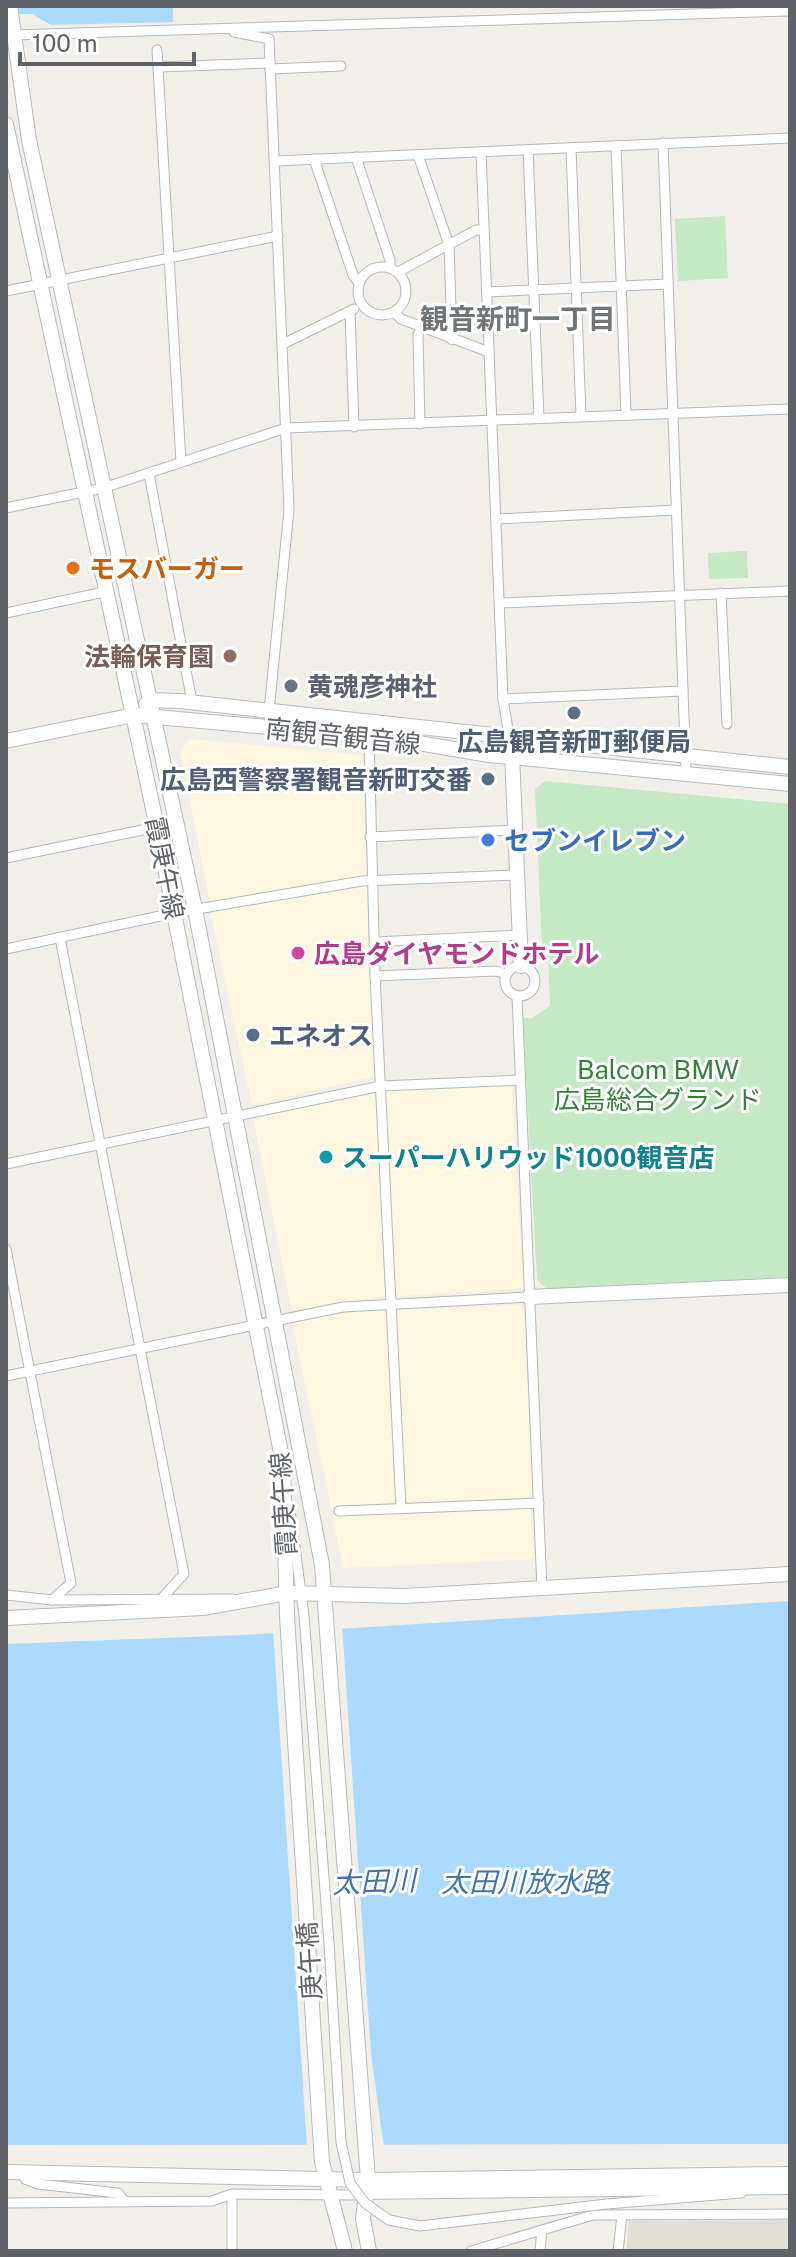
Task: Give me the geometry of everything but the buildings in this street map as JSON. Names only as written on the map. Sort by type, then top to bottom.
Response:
[{"type":"street","points":[[9,35],[790,11]]},
{"type":"street","points":[[10,12],[9,35],[58,281],[154,717],[237,1116],[326,1591],[366,2157],[367,2188],[363,2219],[369,2251]]},
{"type":"street","points":[[216,29],[269,39],[289,510],[269,711]]},
{"type":"street","points":[[157,50],[181,462]]},
{"type":"street","points":[[159,67],[341,66]]},
{"type":"street","name":"霞庚午線","points":[[6,124],[104,592],[134,715],[283,1463],[295,1593],[287,1616]]},
{"type":"street","points":[[275,161],[790,138]]},
{"type":"street","points":[[663,143],[686,772]]},
{"type":"street","points":[[616,146],[626,414]]},
{"type":"street","points":[[571,148],[581,416]]},
{"type":"street","points":[[528,150],[539,418]]},
{"type":"street","points":[[481,152],[503,699],[512,754],[521,966]]},
{"type":"street","points":[[418,155],[449,245],[452,340]]},
{"type":"street","points":[[356,157],[390,260],[406,293],[395,313]]},
{"type":"street","points":[[314,159],[358,282],[361,305],[376,316],[395,313],[452,340],[489,352]]},
{"type":"street","points":[[358,282],[374,268],[394,270],[476,230],[484,230]]},
{"type":"street","points":[[6,291],[278,236]]},
{"type":"street","points":[[487,292],[667,284]]},
{"type":"street","points":[[283,344],[361,305]]},
{"type":"street","points":[[350,311],[354,427]]},
{"type":"street","points":[[420,424],[418,335],[421,327]]},
{"type":"street","points":[[6,508],[103,488],[286,428],[790,409]]},
{"type":"street","points":[[149,474],[192,689],[192,702]]},
{"type":"street","points":[[497,519],[676,510]]},
{"type":"street","points":[[500,603],[790,591]]},
{"type":"street","points":[[6,613],[104,592]]},
{"type":"street","points":[[721,593],[727,724]]},
{"type":"street","points":[[503,699],[683,691]]},
{"type":"street","points":[[134,715],[150,700]]},
{"type":"street","name":"南観音観音線","points":[[150,700],[790,767]]},
{"type":"street","name":"南観音観音線","points":[[6,741],[134,715],[369,736],[489,755],[512,754],[790,784]]},
{"type":"street","points":[[369,736],[375,976],[401,1508]]},
{"type":"street","points":[[6,858],[157,827]]},
{"type":"street","points":[[370,837],[516,830]]},
{"type":"street","points":[[6,949],[174,913],[372,879],[518,875]]},
{"type":"street","points":[[375,942],[521,935]]},
{"type":"street","points":[[60,938],[184,1574],[163,1597]]},
{"type":"street","points":[[375,976],[496,971],[507,974],[521,966]]},
{"type":"street","points":[[517,996],[529,993],[535,983],[532,972],[521,966]]},
{"type":"street","points":[[507,974],[506,987],[517,996],[542,1589]]},
{"type":"street","points":[[6,1164],[381,1086],[519,1080]]},
{"type":"street","points":[[6,1249],[71,1583],[52,1600]]},
{"type":"street","points":[[6,1376],[343,1307],[790,1285]]},
{"type":"street","points":[[339,1511],[539,1503]]},
{"type":"street","points":[[6,1609],[13,1618],[203,1608],[326,1591],[404,1596],[790,1574]]},
{"type":"street","points":[[295,1593],[304,1615],[341,2142],[350,2183],[377,2213],[404,2224],[420,2226],[607,2204],[721,2197],[768,2187]]},
{"type":"street","points":[[6,1595],[52,1600],[163,1597],[244,1600]]},
{"type":"street","name":"庚午橋","points":[[287,1616],[322,2162],[345,2251]]},
{"type":"street","points":[[22,2171],[25,2179],[38,2184],[118,2193],[125,2202]]},
{"type":"street","points":[[6,2172],[367,2188],[790,2187]]},
{"type":"street","points":[[367,2188],[790,2174]]},
{"type":"street","points":[[6,2203],[212,2201],[232,2194],[327,2186]]},
{"type":"street","points":[[232,2194],[232,2251]]},
{"type":"street","points":[[471,2251],[593,2215],[790,2214]]},
{"type":"street","points":[[618,2251],[622,2215]]},
{"type":"street","points":[[540,2251],[542,2230]]},
{"type":"shaded area","points":[[190,739],[358,755],[362,759],[367,872],[363,876],[213,901],[209,897],[180,751]]},
{"type":"shaded area","points":[[363,885],[367,888],[375,1076],[252,1105],[211,915],[214,910]]},
{"type":"shaded area","points":[[509,1085],[512,1088],[523,1288],[399,1296],[394,1291],[384,1094],[388,1090]]},
{"type":"shaded area","points":[[371,1092],[376,1095],[385,1293],[382,1297],[295,1310],[291,1307],[254,1123],[256,1118]]},
{"type":"shaded area","points":[[519,1305],[524,1311],[533,1493],[529,1497],[408,1503],[404,1500],[394,1314],[397,1310]]},
{"type":"shaded area","points":[[381,1308],[386,1314],[395,1500],[391,1505],[331,1507],[293,1327],[295,1323],[343,1311]]},
{"type":"shaded area","points":[[527,1506],[531,1511],[534,1559],[343,1568],[332,1515]]},
{"type":"shaded area","points":[[790,2220],[790,2251],[626,2251],[629,2221]]},
{"type":"green space","points":[[725,216],[728,278],[678,281],[675,219]]},
{"type":"green space","points":[[747,551],[748,578],[709,579],[708,553]]},
{"type":"green space","name":"Balcom BMW 広島総合グランド","points":[[545,781],[790,804],[790,1277],[562,1288],[546,1288],[537,1280],[523,1018],[532,1018],[550,1006],[548,954],[542,947],[535,789]]},
{"type":"water","points":[[6,6],[173,6],[173,22],[51,25],[32,14],[6,14]]},
{"type":"water","name":"太田川放水路","points":[[790,1601],[790,2144],[6,2145],[6,1644],[242,1635]]},
{"type":"pier","points":[[342,1624],[371,2054],[384,2148],[307,2147],[273,1629]]},
{"type":"place","name":"モスバーガー","points":[[73,568]]},
{"type":"place","name":"法輪保育園","points":[[230,656]]},
{"type":"place","name":"黄魂彦神社","points":[[291,686]]},
{"type":"place","name":"広島観音新町郵便局","points":[[574,713]]},
{"type":"place","name":"広島西警察署観音新町交番","points":[[488,779]]},
{"type":"place","name":"セブンイレブン","points":[[488,840]]},
{"type":"place","name":"広島ダイヤモンドホテル","points":[[298,953]]},
{"type":"place","name":"エネオス","points":[[253,1035]]},
{"type":"place","name":"スーパーハリウッド1000観音店","points":[[326,1157]]},
{"type":"district","name":"観音新町一丁目","points":[[518,318]]},
{"type":"water label","name":"太田川","points":[[374,1881]]}]
